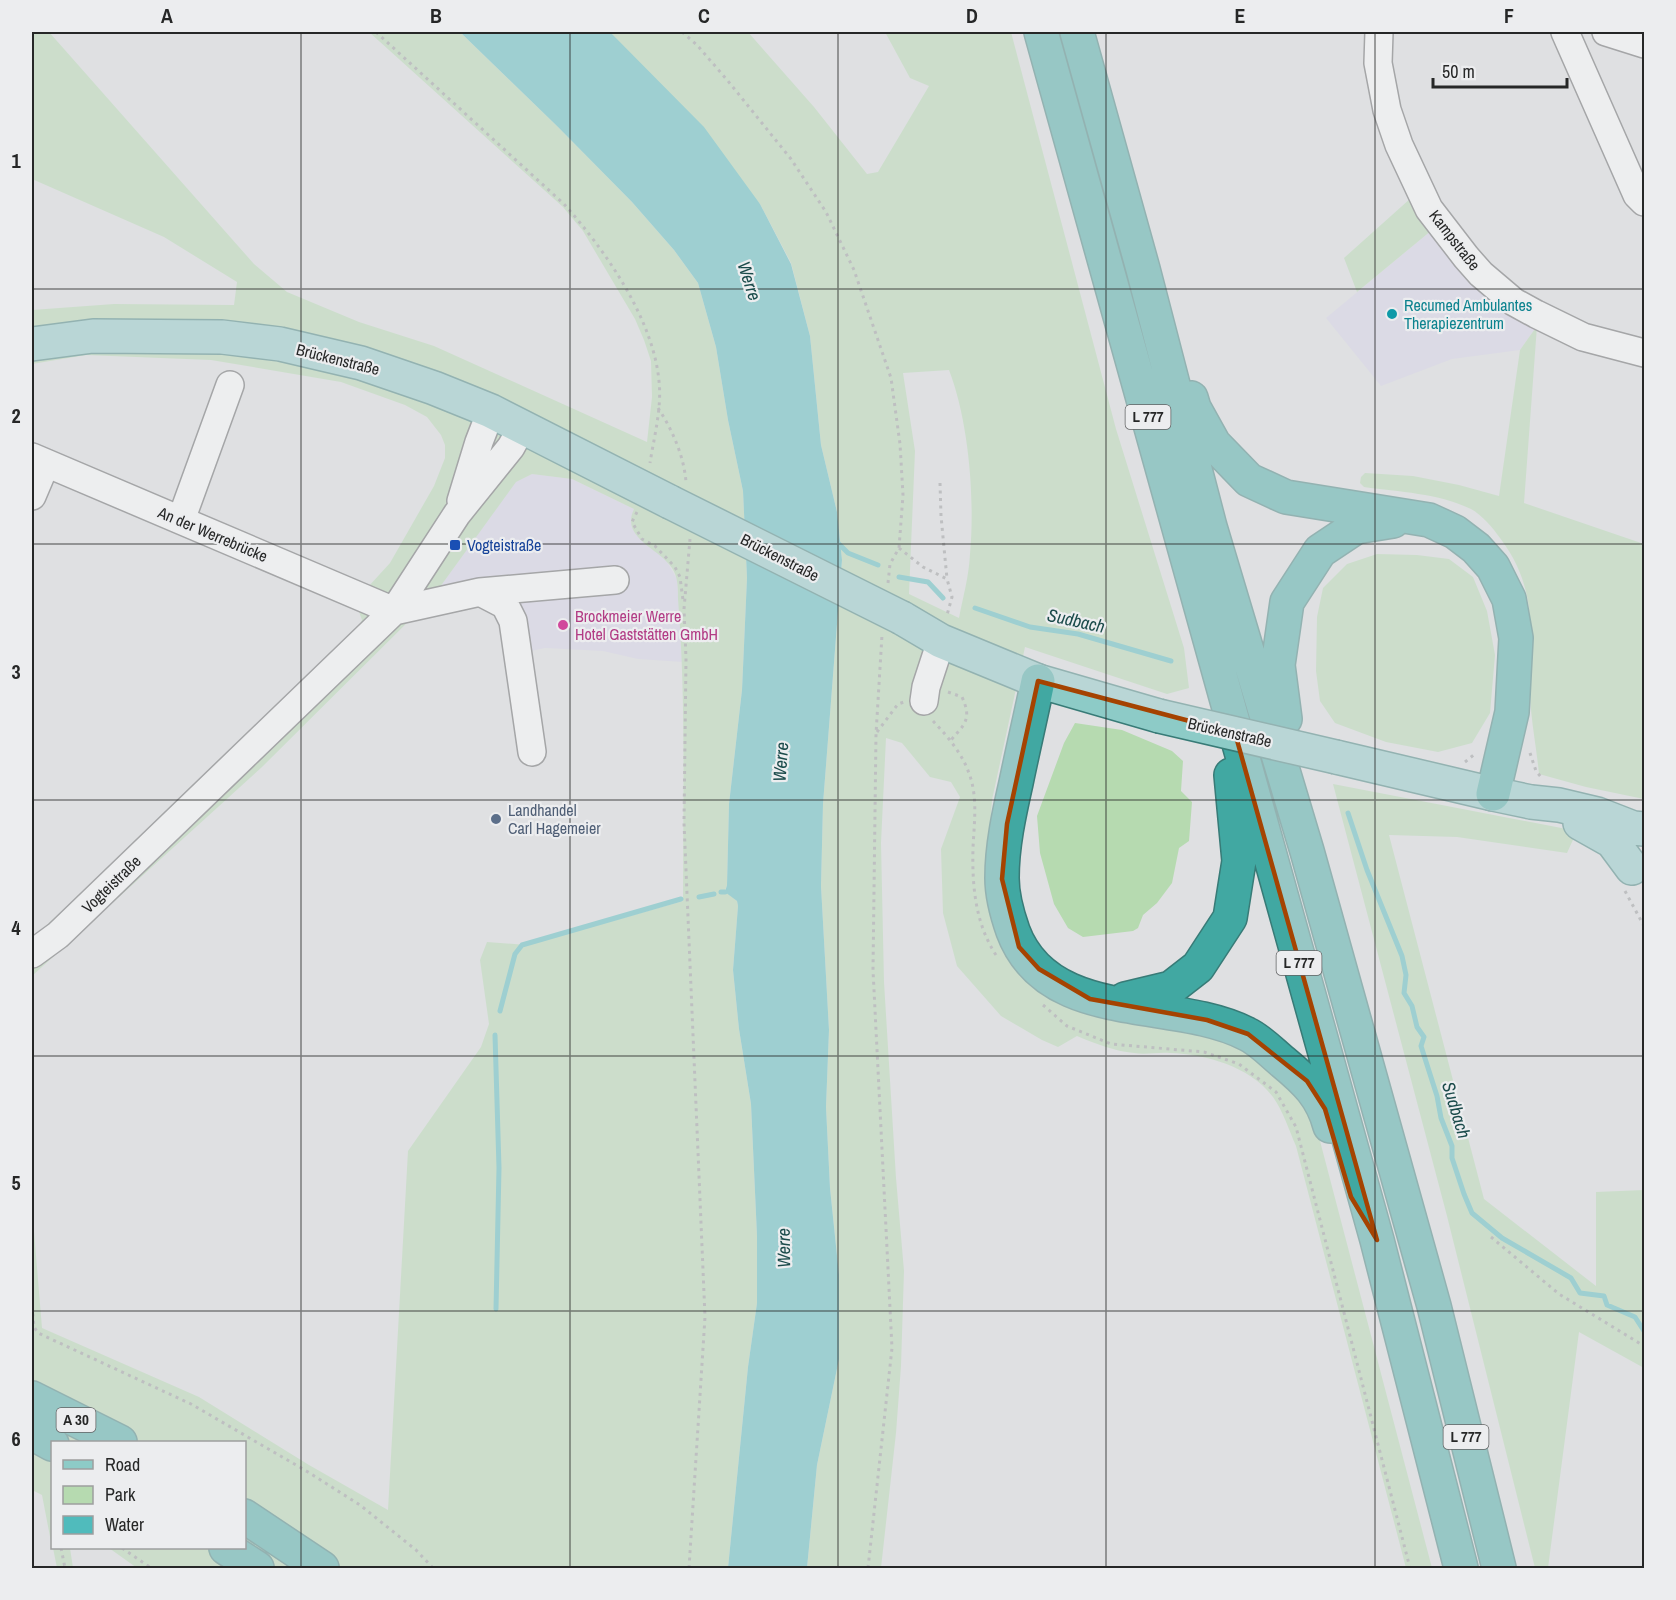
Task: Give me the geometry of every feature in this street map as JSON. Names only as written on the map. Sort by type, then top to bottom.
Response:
[{"type":"highway","name":"L 777","points":[[1041,32],[1377,1240],[1461,1569]]},
{"type":"highway","name":"L 777","points":[[1077,32],[1143,269],[1210,527],[1318,890],[1434,1306],[1499,1569]]},
{"type":"highway","name":"L 777","points":[[1143,269],[1159,287],[1194,408],[1214,444],[1249,480],[1286,497],[1430,520],[1455,532],[1476,548],[1492,567],[1509,599],[1516,638],[1512,712],[1493,794]]},
{"type":"highway","points":[[1318,890],[1320,851],[1285,725],[1278,665],[1287,602],[1320,551],[1356,527],[1383,521],[1430,520]]},
{"type":"highway","name":"L 777","points":[[1038,681],[1007,824],[1002,879],[1008,915],[1019,947],[1039,969],[1064,987],[1090,999],[1207,1020],[1248,1034],[1307,1081],[1325,1109],[1351,1197],[1377,1240]]},
{"type":"highway","points":[[1109,1003],[1170,988],[1198,967],[1230,918],[1239,861],[1222,686]]},
{"type":"highway","name":"A 30","points":[[32,1398],[116,1441]]},
{"type":"highway","name":"A 30","points":[[32,1433],[51,1443]]},
{"type":"highway","points":[[246,1517],[322,1569]]},
{"type":"highway","points":[[227,1549],[257,1569]]},
{"type":"main road","name":"Brückenstraße","points":[[32,344],[93,336],[222,338],[280,344],[361,363],[434,388],[490,411],[522,427],[655,505],[892,625],[944,629],[1038,681],[1159,716],[1493,794],[1578,809],[1624,825],[1644,829]]},
{"type":"main road","name":"Brückenstraße","points":[[1531,802],[1591,827],[1612,841],[1638,878]]},
{"type":"main road","points":[[1638,878],[1634,849],[1644,836]]},
{"type":"street","name":"Kampstraße","points":[[1379,32],[1378,63],[1387,110],[1399,145],[1429,209],[1466,256],[1481,273],[1514,302],[1536,314],[1583,337],[1644,353]]},
{"type":"street","points":[[1565,32],[1637,195],[1644,202]]},
{"type":"street","points":[[1606,32],[1644,44]]},
{"type":"street","points":[[181,520],[230,385]]},
{"type":"street","name":"Vogteistraße","points":[[456,514],[490,411]]},
{"type":"street","name":"Vogteistraße","points":[[32,954],[58,936],[394,611],[456,514],[511,447],[522,427]]},
{"type":"street","points":[[32,496],[39,460]]},
{"type":"street","name":"An der Werrebrücke","points":[[39,460],[394,611]]},
{"type":"street","points":[[394,611],[480,592],[615,580]]},
{"type":"street","points":[[480,592],[505,605],[513,621],[532,752]]},
{"type":"street","points":[[925,694],[944,629]]},
{"type":"path","points":[[376,32],[564,204],[587,230],[615,272],[640,318],[656,360],[659,383],[658,400],[649,468]]},
{"type":"path","points":[[682,32],[697,45],[728,81],[791,159],[826,212],[854,270],[891,378],[900,444],[903,495],[899,548],[890,564],[887,587]]},
{"type":"path","points":[[940,483],[947,579],[952,597],[944,629]]},
{"type":"path","points":[[655,505],[632,522],[642,539],[655,546],[675,567],[680,577],[684,602],[686,659],[684,823],[705,1317],[689,1569]]},
{"type":"path","points":[[899,548],[923,567],[947,579]]},
{"type":"path","points":[[868,1569],[892,1348],[873,970],[876,734],[892,625]]},
{"type":"path","points":[[876,734],[898,704],[941,689],[962,697],[967,708],[966,724],[951,740]]},
{"type":"path","points":[[925,694],[926,713],[951,740],[963,758],[972,783],[975,814],[974,898],[985,939],[998,958]]},
{"type":"path","points":[[1042,1005],[1067,1026],[1111,1044],[1204,1052],[1239,1064],[1276,1092],[1296,1126],[1410,1569]]},
{"type":"path","points":[[1491,1237],[1559,1294],[1644,1346]]},
{"type":"path","points":[[32,1306],[33,1327],[38,1333],[191,1404],[308,1472],[360,1505],[416,1550],[433,1569]]},
{"type":"path","points":[[61,1549],[65,1569]]},
{"type":"path","points":[[123,1549],[151,1569]]},
{"type":"highlighted area","points":[[1038,681],[1235,733],[1377,1240],[1351,1197],[1325,1109],[1307,1081],[1248,1034],[1207,1020],[1090,999],[1039,969],[1019,947],[1002,879],[1007,824]]},
{"type":"shaded area","points":[[1432,230],[1537,326],[1520,350],[1452,359],[1381,386],[1326,318]]},
{"type":"shaded area","points":[[532,474],[572,479],[634,509],[653,548],[666,560],[677,579],[683,662],[638,659],[603,651],[545,648],[526,652],[511,599],[432,598],[516,481]]},
{"type":"green space","points":[[32,32],[49,32],[254,264],[287,292],[359,322],[434,346],[647,442],[652,397],[651,361],[635,319],[583,231],[563,207],[369,32],[460,32],[632,202],[674,250],[698,283],[716,347],[743,491],[747,578],[742,690],[729,804],[725,891],[737,901],[738,906],[733,970],[739,1029],[751,1104],[757,1236],[757,1303],[748,1367],[728,1568],[137,1568],[110,1549],[246,1549],[246,1441],[51,1441],[51,1542],[42,1495],[32,1490],[32,1207],[42,1328],[199,1397],[309,1465],[388,1510],[408,1151],[481,1047],[489,1024],[480,960],[487,942],[527,945],[683,901],[683,712],[678,587],[672,568],[636,535],[631,519],[634,509],[572,479],[532,474],[516,482],[432,598],[262,767],[32,976],[32,939],[243,742],[358,628],[362,620],[357,606],[368,587],[390,563],[434,486],[445,458],[445,445],[441,435],[427,417],[405,405],[341,382],[211,360],[86,355],[32,364],[32,310],[114,304],[234,305],[237,282],[164,237],[32,179]]},
{"type":"green space","points":[[610,32],[748,32],[814,107],[867,174],[878,172],[929,86],[910,78],[885,32],[1011,32],[1116,429],[1184,648],[1189,688],[1167,694],[1025,647],[992,800],[987,902],[1000,936],[1081,1009],[1118,1021],[1232,1034],[1291,1078],[1314,1118],[1432,1568],[1406,1568],[1296,1146],[1283,1114],[1273,1097],[1253,1078],[1213,1059],[1184,1054],[1127,1052],[1105,1047],[1077,1036],[1058,1047],[1001,1016],[957,966],[943,913],[941,849],[960,797],[951,782],[930,777],[902,743],[886,738],[881,843],[884,982],[904,1271],[896,1433],[881,1568],[807,1568],[817,1465],[839,1359],[839,1275],[830,1188],[826,1107],[829,1030],[821,886],[823,804],[842,560],[837,512],[821,445],[810,336],[791,263],[760,204]],"holes":[[[949,370],[966,437],[972,509],[969,562],[959,618],[909,594],[915,451],[903,373]]]},
{"type":"green space","points":[[1411,198],[1432,230],[1357,292],[1344,258]]},
{"type":"green space","points":[[1537,326],[1524,503],[1644,544],[1644,799],[1539,774],[1531,710],[1531,642],[1528,601],[1523,580],[1514,559],[1491,526],[1471,509],[1458,504],[1418,494],[1364,487],[1360,483],[1365,473],[1413,476],[1499,496],[1520,350]]},
{"type":"green space","points":[[1377,554],[1449,559],[1473,577],[1487,611],[1495,655],[1490,713],[1472,743],[1438,752],[1386,742],[1335,723],[1320,701],[1316,671],[1317,617],[1323,588],[1347,564]]},
{"type":"green space","points":[[1075,723],[1122,730],[1172,751],[1183,761],[1181,791],[1192,802],[1189,841],[1179,848],[1172,883],[1157,903],[1143,915],[1138,928],[1133,931],[1083,937],[1068,928],[1054,904],[1040,853],[1037,816],[1064,743]]},
{"type":"green space","points":[[1333,784],[1577,831],[1567,853],[1457,837],[1389,835],[1484,1199],[1596,1286],[1596,1192],[1644,1190],[1644,1368],[1579,1332],[1548,1568],[1535,1568],[1447,1216]]},
{"type":"green space","points":[[53,1549],[70,1549],[73,1568],[57,1568]]},
{"type":"water","name":"Werre","points":[[460,32],[610,32],[704,127],[760,204],[791,264],[810,336],[821,445],[837,512],[842,560],[823,804],[821,886],[829,1030],[826,1107],[830,1188],[839,1275],[839,1359],[817,1465],[807,1568],[728,1568],[748,1367],[757,1303],[757,1236],[751,1104],[739,1029],[733,970],[738,906],[737,901],[725,892],[729,804],[742,690],[747,578],[743,491],[716,347],[698,283],[674,250],[632,202]]},
{"type":"waterway","name":"Sudbach","points":[[836,541],[848,553],[878,565]]},
{"type":"waterway","name":"Sudbach","points":[[899,577],[928,582],[943,598]]},
{"type":"waterway","name":"Sudbach","points":[[975,608],[1030,627],[1078,634],[1171,661]]},
{"type":"waterway","name":"Sudbach","points":[[1348,813],[1367,870],[1402,956],[1406,975],[1404,993],[1412,1006],[1417,1027],[1424,1037],[1421,1046],[1437,1096],[1441,1118],[1452,1146],[1452,1158],[1472,1213],[1502,1238],[1571,1278],[1580,1293],[1604,1296],[1607,1305],[1635,1317],[1644,1331]]},
{"type":"waterway","points":[[699,897],[714,894]]},
{"type":"waterway","points":[[500,1011],[515,954],[522,945],[681,899]]},
{"type":"waterway","points":[[495,1035],[499,1168],[496,1309]]},
{"type":"place","name":"Recumed Ambulantes Therapiezentrum","points":[[1392,314]]},
{"type":"place","name":"Vogteistraße","points":[[455,545]]},
{"type":"place","name":"Brockmeier Werre Hotel Gaststätten GmbH","points":[[563,625]]},
{"type":"place","name":"Landhandel Carl Hagemeier","points":[[496,819]]}]
